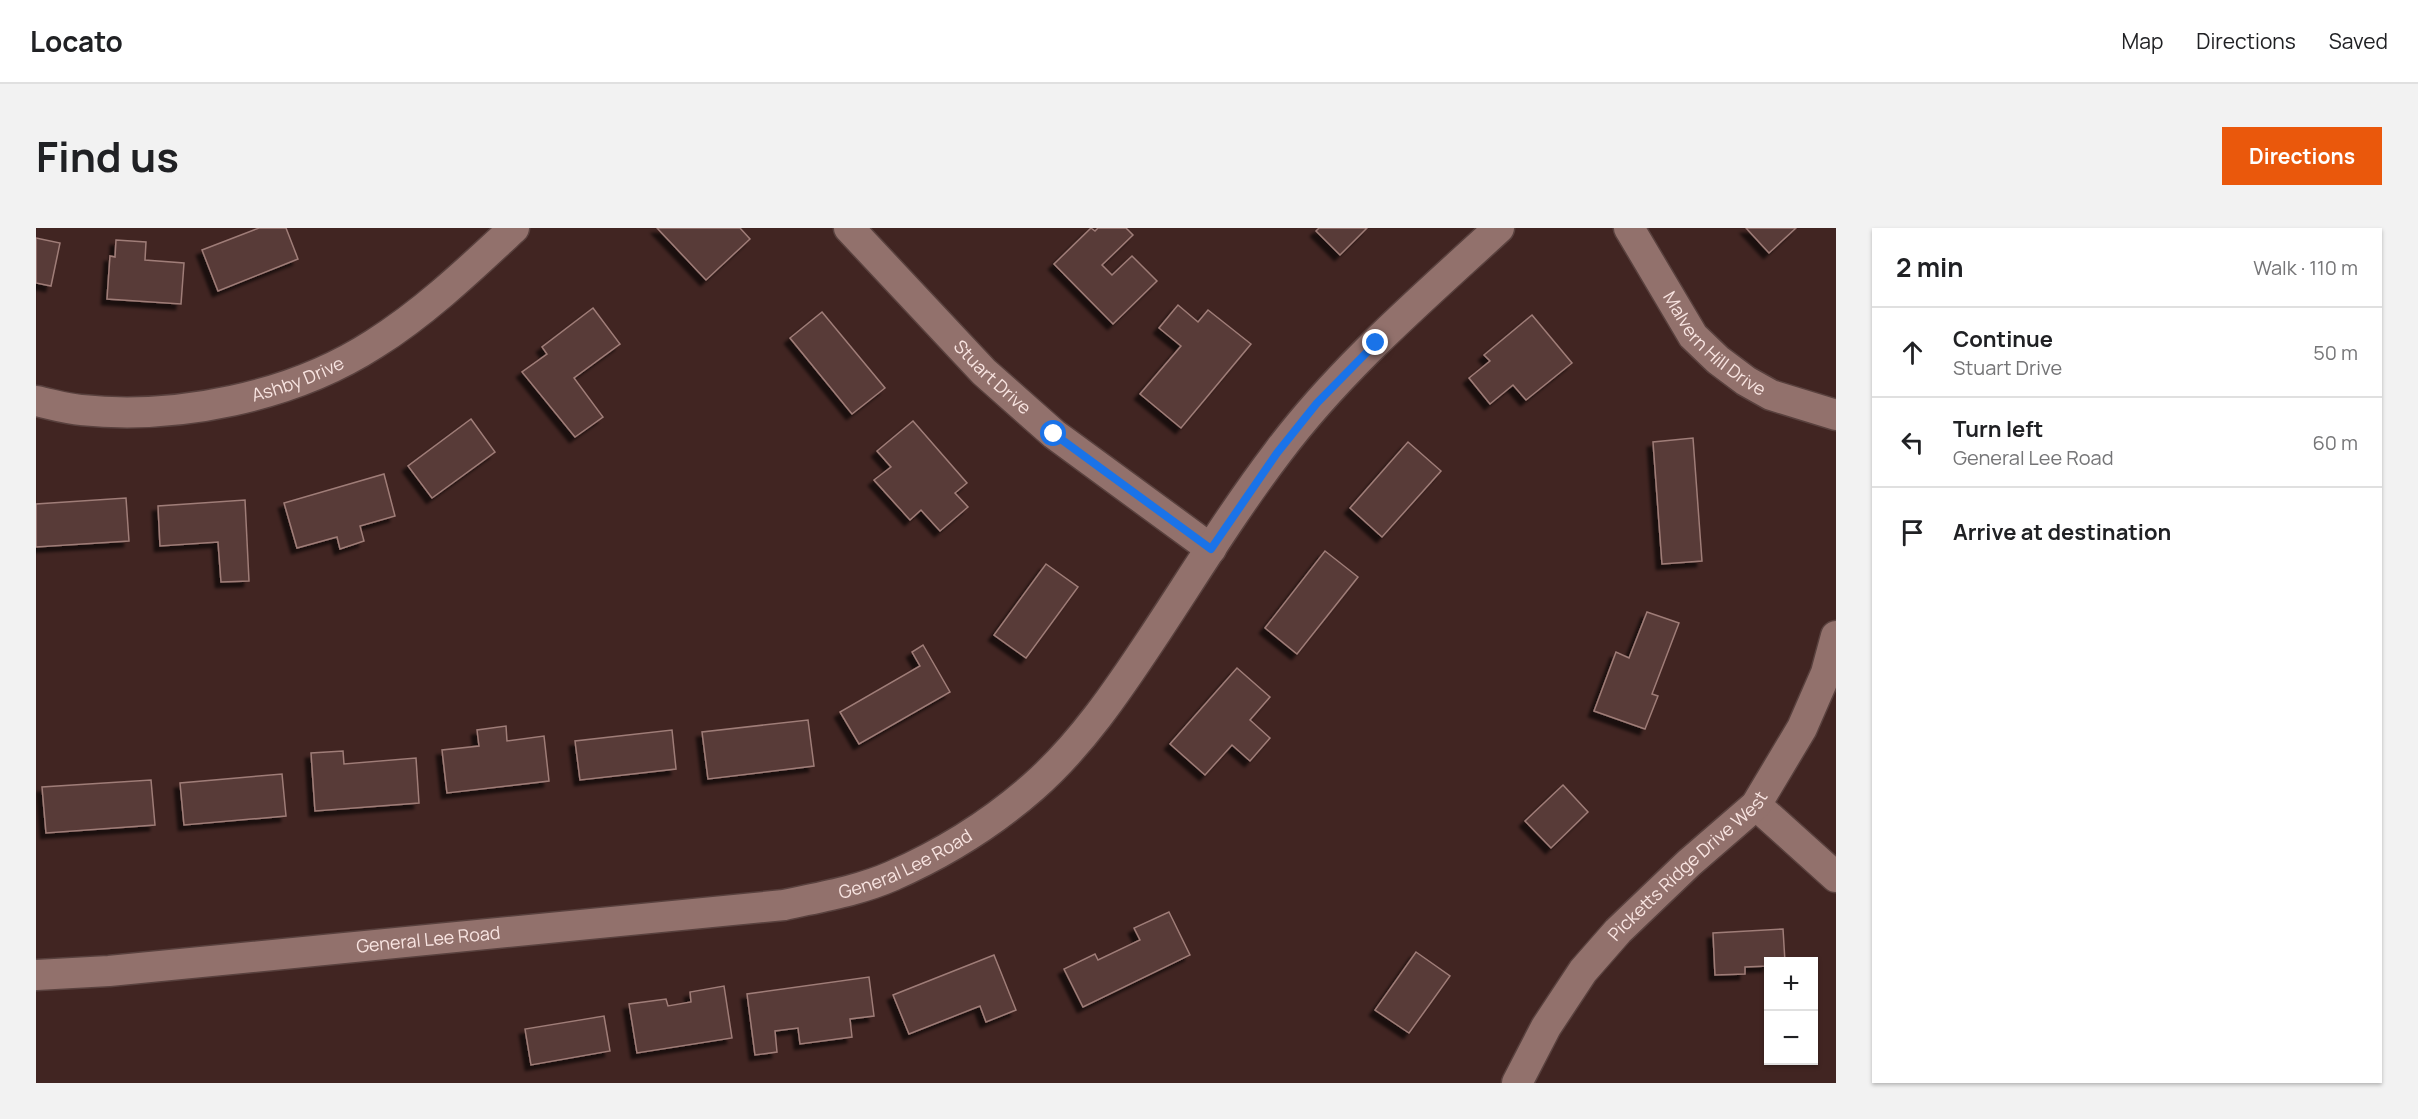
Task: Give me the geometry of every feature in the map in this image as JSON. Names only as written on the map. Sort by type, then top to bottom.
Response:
[{"type":"street","name":"Ashby Drive","points":[[36,401],[80,410],[146,412],[196,407],[291,384],[332,368],[374,345],[422,310],[514,228]]},
{"type":"street","name":"Stuart Drive","points":[[849,228],[984,372],[1045,426],[1211,549]]},
{"type":"street","name":"General Lee Road","points":[[36,975],[109,971],[784,905],[839,893],[891,877],[966,837],[1033,787],[1057,763],[1114,696],[1277,453],[1317,403],[1376,343],[1498,228]]},
{"type":"street","name":"Malvern Hill Drive","points":[[1629,228],[1693,336],[1718,360],[1746,381],[1771,394],[1836,414]]},
{"type":"street","name":"Picketts Ridge Drive West","points":[[1517,1083],[1546,1027],[1584,971],[1604,947],[1689,863],[1756,804],[1802,728],[1826,673],[1836,636]]},
{"type":"street","points":[[1756,804],[1836,878]]},
{"type":"building","points":[[259,228],[286,228],[298,259],[218,291],[202,250]]},
{"type":"building","points":[[657,228],[740,228],[750,239],[706,280]]},
{"type":"building","points":[[1091,228],[1095,231],[1098,228],[1126,228],[1133,235],[1102,265],[1112,275],[1132,256],[1157,281],[1113,324],[1054,264]]},
{"type":"building","points":[[1319,228],[1367,228],[1340,255],[1316,231]]},
{"type":"building","points":[[1746,228],[1796,228],[1769,253]]},
{"type":"building","points":[[36,238],[60,243],[51,286],[36,283]]},
{"type":"building","points":[[116,240],[146,242],[145,260],[184,263],[181,304],[107,299],[110,256],[115,257]]},
{"type":"building","points":[[1178,305],[1198,322],[1208,310],[1251,344],[1181,428],[1140,394],[1181,346],[1159,328]]},
{"type":"building","points":[[593,308],[620,344],[574,378],[603,417],[575,437],[522,372],[547,354],[542,347]]},
{"type":"building","points":[[822,312],[885,388],[852,414],[790,338]]},
{"type":"building","points":[[1532,315],[1572,363],[1526,400],[1513,385],[1490,404],[1469,378],[1490,361],[1484,355]]},
{"type":"building","points":[[471,419],[495,452],[432,498],[408,466]]},
{"type":"building","points":[[913,421],[967,483],[955,493],[968,507],[940,531],[921,510],[910,520],[874,480],[891,467],[877,451]]},
{"type":"building","points":[[1693,438],[1702,561],[1662,564],[1653,442]]},
{"type":"building","points":[[1408,442],[1441,471],[1382,537],[1350,508]]},
{"type":"building","points":[[384,474],[395,516],[360,526],[364,541],[340,549],[337,537],[297,548],[284,503]]},
{"type":"building","points":[[126,498],[129,541],[36,547],[36,504]]},
{"type":"building","points":[[245,500],[249,581],[221,582],[218,542],[160,546],[158,506]]},
{"type":"building","points":[[1325,551],[1358,577],[1297,654],[1265,628]]},
{"type":"building","points":[[1046,564],[1078,587],[1026,658],[994,635]]},
{"type":"building","points":[[1647,612],[1679,623],[1652,694],[1658,696],[1645,729],[1594,711],[1616,652],[1629,658]]},
{"type":"building","points":[[923,645],[950,692],[859,744],[840,712],[920,666],[912,652]]},
{"type":"building","points":[[1237,668],[1270,697],[1250,720],[1270,738],[1250,761],[1232,745],[1205,775],[1170,744]]},
{"type":"building","points":[[808,720],[814,766],[708,779],[702,732]]},
{"type":"building","points":[[506,726],[507,741],[544,736],[549,781],[447,793],[442,750],[479,746],[477,730]]},
{"type":"building","points":[[672,730],[676,769],[580,780],[575,741]]},
{"type":"building","points":[[343,751],[344,764],[416,758],[419,803],[315,811],[311,753]]},
{"type":"building","points":[[282,774],[286,816],[184,825],[180,783]]},
{"type":"building","points":[[151,780],[155,825],[46,833],[42,787]]},
{"type":"building","points":[[1563,785],[1588,812],[1551,848],[1525,821]]},
{"type":"building","points":[[1169,912],[1190,955],[1083,1007],[1064,969],[1095,954],[1098,960],[1140,940],[1134,928]]},
{"type":"building","points":[[1783,929],[1785,957],[1764,957],[1764,966],[1745,967],[1745,974],[1715,975],[1713,933]]},
{"type":"building","points":[[1416,952],[1450,976],[1409,1033],[1375,1010]]},
{"type":"building","points":[[994,955],[1016,1010],[986,1022],[980,1006],[909,1034],[893,995]]},
{"type":"building","points":[[869,977],[874,1016],[850,1019],[852,1037],[800,1044],[798,1028],[775,1031],[777,1052],[755,1055],[747,994]]},
{"type":"building","points":[[724,986],[732,1038],[637,1053],[629,1004],[666,999],[668,1006],[691,1002],[690,992]]},
{"type":"building","points":[[604,1016],[610,1051],[531,1065],[525,1029]]},
{"type":"route","points":[[1054,434],[1211,549],[1277,453],[1317,403],[1376,343]]}]
